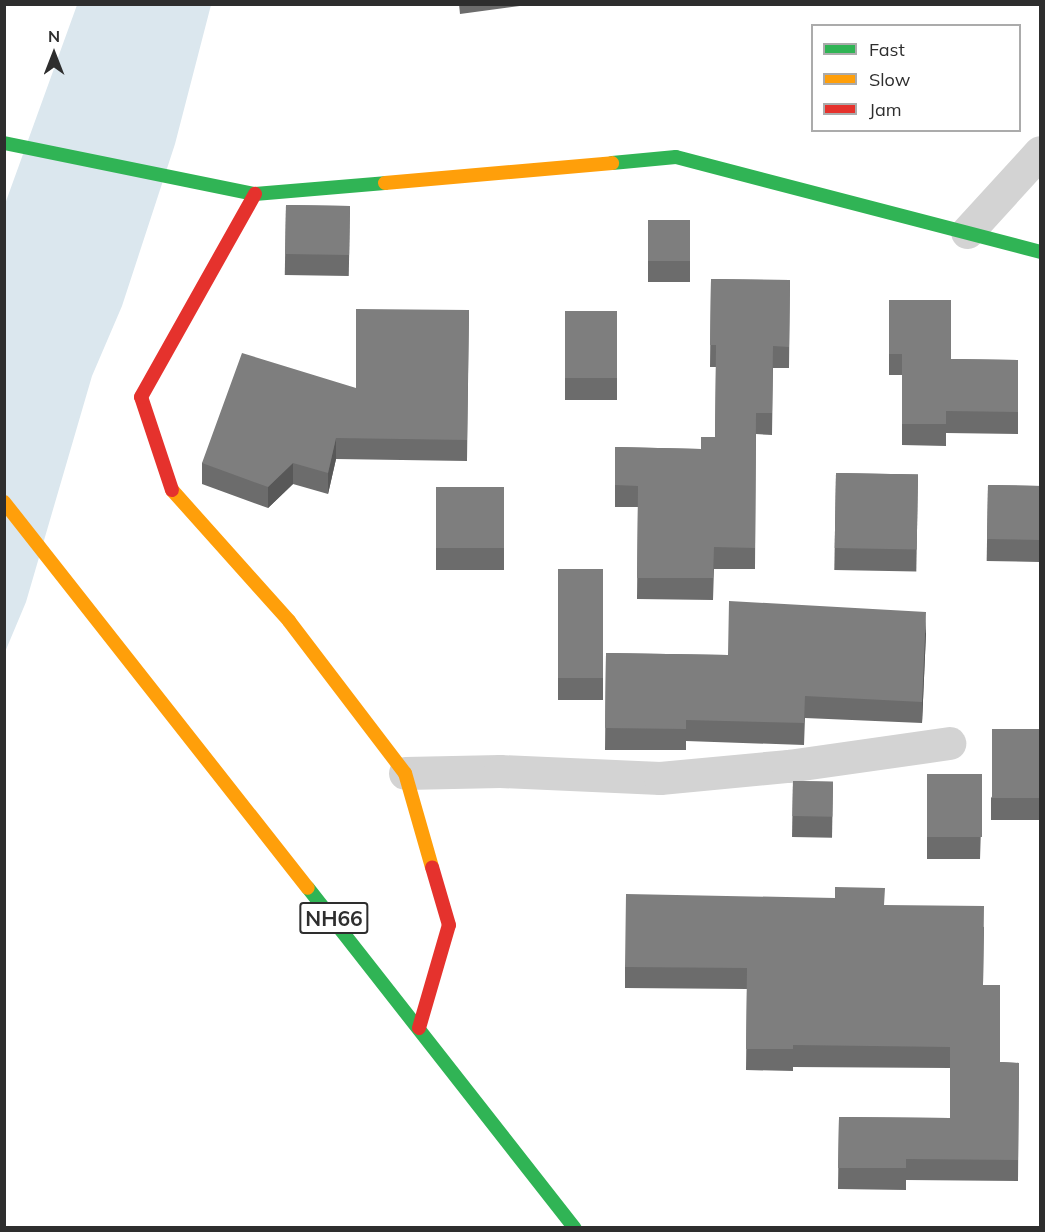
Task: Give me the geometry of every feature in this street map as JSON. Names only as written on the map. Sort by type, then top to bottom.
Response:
[{"type":"main road","points":[[4,143],[182,177],[255,194],[676,157],[1041,252]]},
{"type":"main road","points":[[255,194],[141,397],[172,490],[289,621],[405,773],[449,925],[419,1028]]},
{"type":"main road","name":"NH66","points":[[4,502],[92,609],[574,1227]]},
{"type":"street","points":[[967,232],[1041,153]]},
{"type":"street","points":[[405,773],[500,771],[660,778],[788,766],[949,743]]},
{"type":"shaded area","points":[[77,5],[211,5],[175,144],[122,306],[92,376],[26,602],[5,652],[5,204]]},
{"type":"building","points":[[286,205],[350,206],[349,255],[285,254]]},
{"type":"building","points":[[648,220],[690,220],[690,261],[648,261]]},
{"type":"building","points":[[711,279],[790,280],[789,347],[773,346],[772,413],[756,413],[755,548],[714,547],[713,578],[637,578],[638,486],[615,485],[615,447],[701,449],[701,437],[715,437],[716,345],[710,345]]},
{"type":"building","points":[[889,300],[951,300],[951,359],[1018,360],[1018,412],[946,411],[946,424],[902,424],[902,354],[889,354]]},
{"type":"building","points":[[356,309],[469,310],[467,440],[336,438],[328,473],[293,463],[268,487],[202,463],[242,353],[356,388]]},
{"type":"building","points":[[565,311],[617,311],[617,378],[565,378]]},
{"type":"building","points":[[836,473],[918,474],[917,549],[835,548]]},
{"type":"building","points":[[988,485],[1040,486],[1040,540],[987,539]]},
{"type":"building","points":[[436,487],[504,487],[504,548],[436,548]]},
{"type":"building","points":[[558,569],[603,569],[603,678],[558,678]]},
{"type":"building","points":[[729,601],[926,612],[922,702],[805,696],[804,723],[686,720],[686,729],[605,728],[606,653],[728,655]]},
{"type":"building","points":[[992,729],[1040,729],[1040,798],[992,798]]},
{"type":"building","points":[[927,774],[982,774],[982,837],[927,837]]},
{"type":"building","points":[[793,781],[833,782],[832,817],[792,816]]},
{"type":"building","points":[[835,887],[885,888],[884,905],[984,906],[983,985],[1000,985],[1000,1062],[1019,1063],[1018,1160],[906,1159],[906,1168],[838,1168],[839,1117],[950,1118],[950,1047],[793,1045],[793,1049],[746,1049],[747,968],[625,967],[626,894],[835,898]]},
{"type":"traffic: fast","points":[[4,143],[255,194],[385,183]]},
{"type":"traffic: fast","points":[[612,163],[676,157],[1040,252]]},
{"type":"traffic: fast","points":[[308,888],[575,1228]]},
{"type":"traffic: slow","points":[[385,183],[612,163]]},
{"type":"traffic: slow","points":[[172,490],[289,621],[405,773],[432,867]]},
{"type":"traffic: slow","points":[[4,502],[308,888]]},
{"type":"traffic: jam","points":[[172,490],[141,397],[255,194]]},
{"type":"traffic: jam","points":[[419,1028],[449,925],[432,867]]}]
